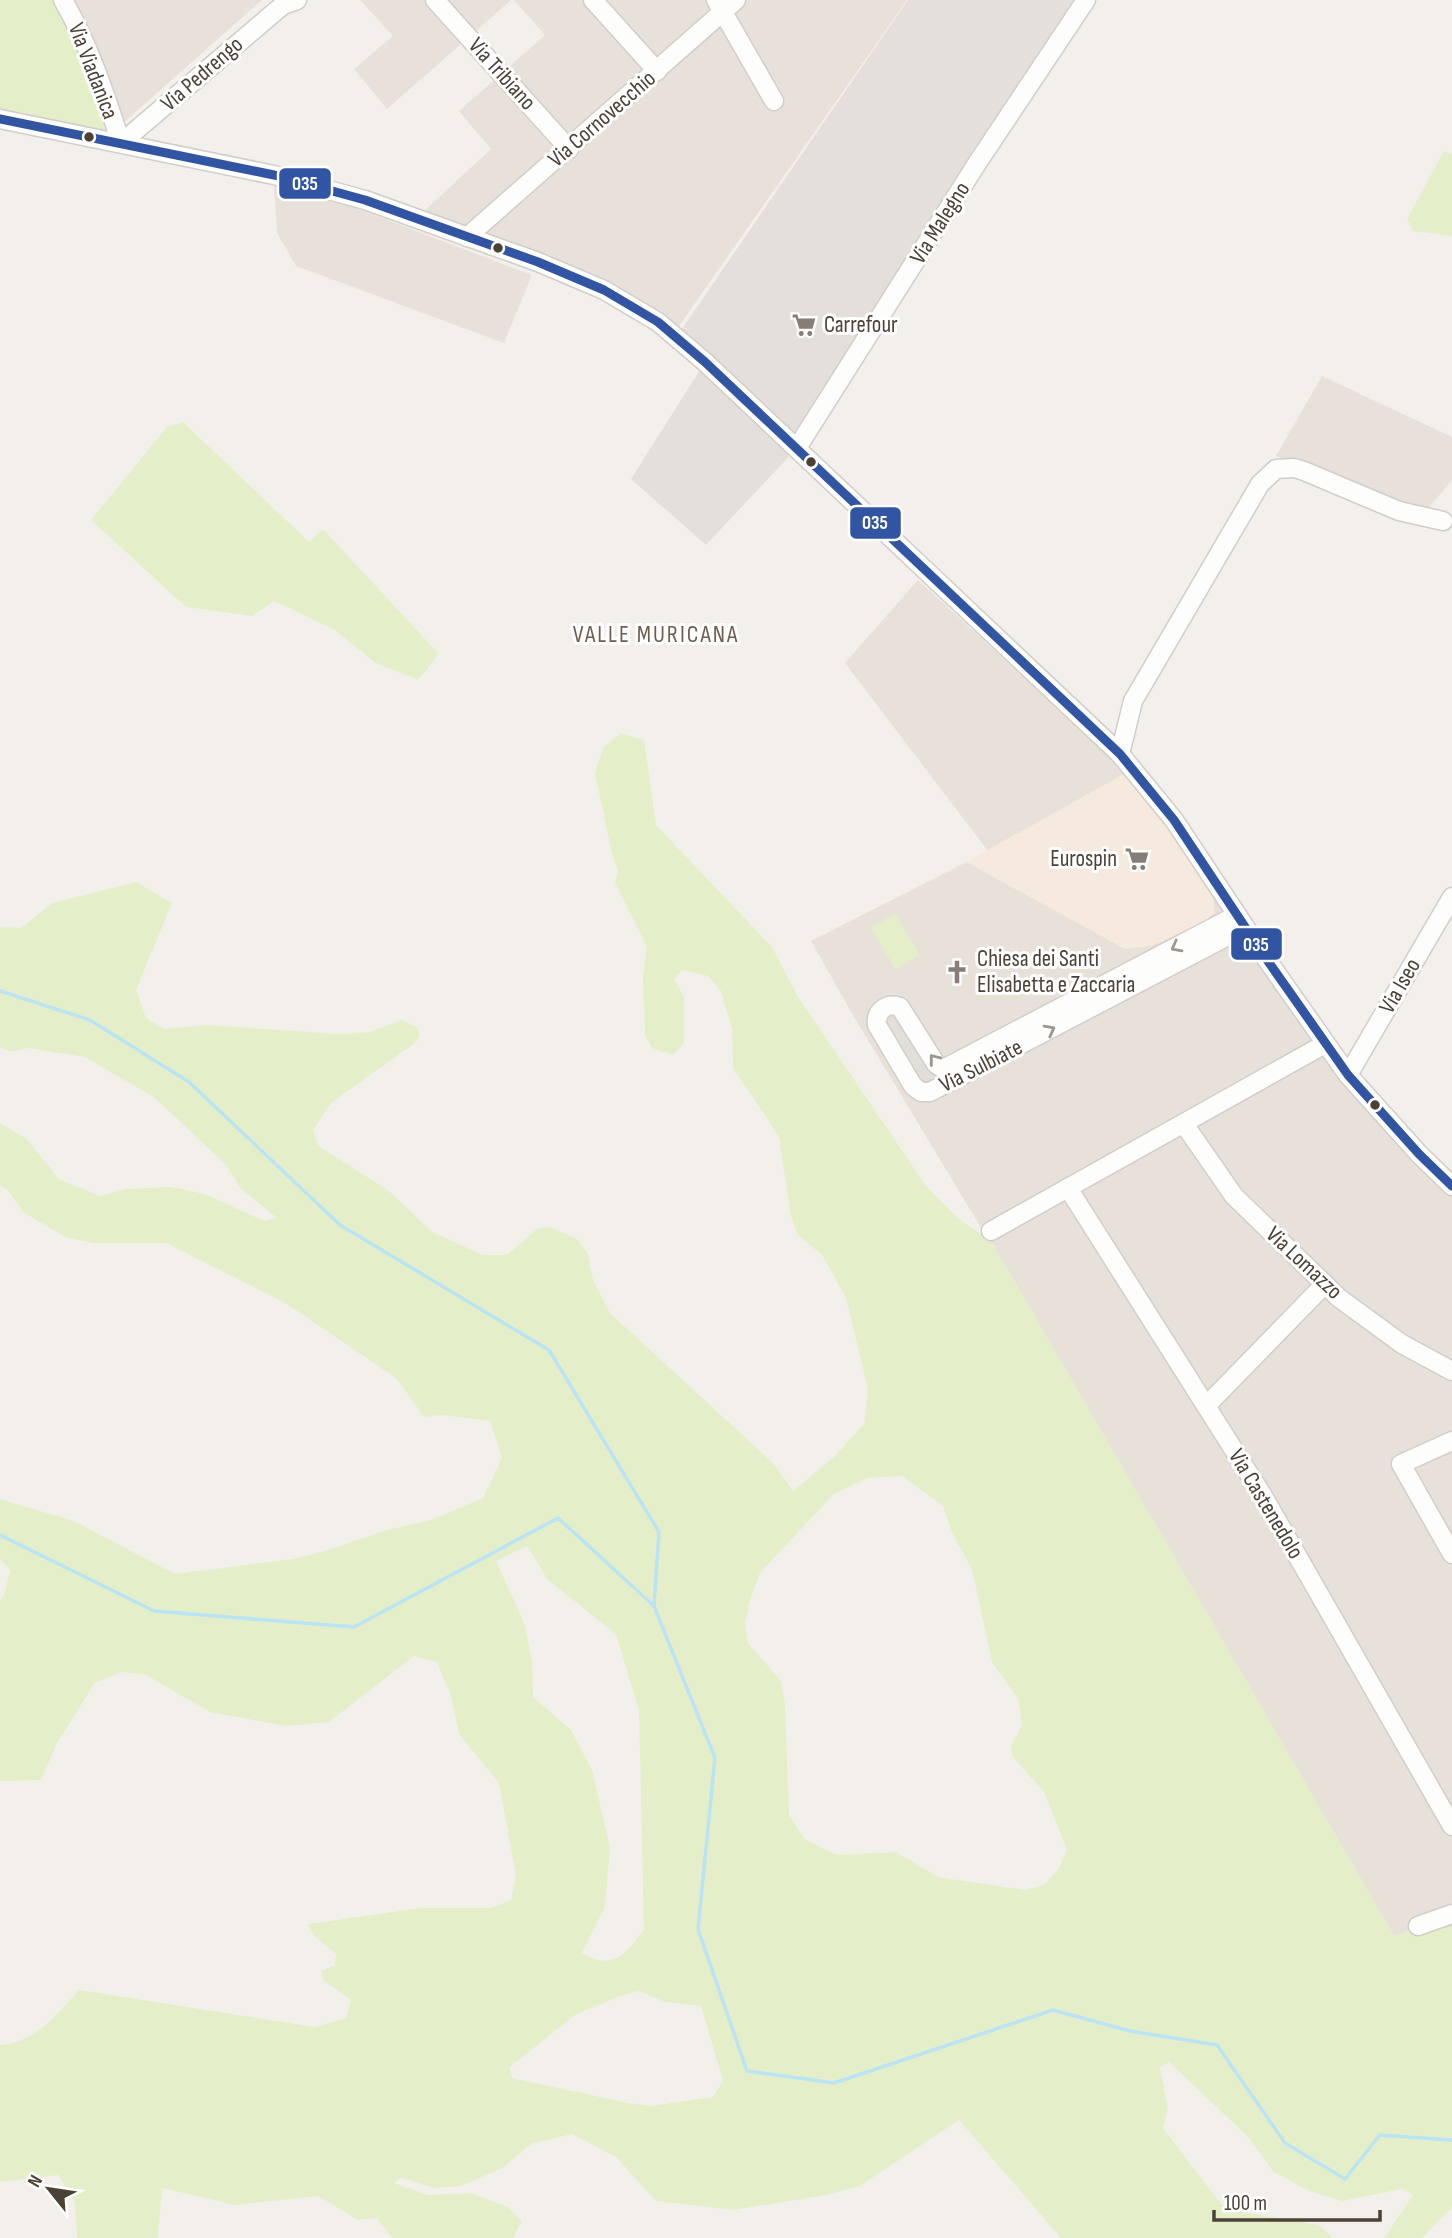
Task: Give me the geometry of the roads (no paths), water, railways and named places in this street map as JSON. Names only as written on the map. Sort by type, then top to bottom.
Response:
[{"type":"street","name":"Via Viadanica","points":[[63,0],[79,28],[121,144]]},
{"type":"street","name":"Via Tribiano","points":[[435,0],[569,149]]},
{"type":"street","points":[[593,0],[657,71]]},
{"type":"street","name":"Via Malegno","points":[[797,448],[976,165],[1086,0]]},
{"type":"street","name":"Via Pedrengo","points":[[121,144],[285,1]]},
{"type":"street","points":[[725,4],[774,101]]},
{"type":"street","name":"Via Cornovecchio","points":[[467,237],[657,71],[725,4]]},
{"type":"street","points":[[0,119],[274,175],[334,190],[560,271],[627,302],[677,336],[1120,754],[1174,820],[1348,1074],[1419,1154],[1452,1186]]},
{"type":"street","points":[[1120,754],[1133,701],[1268,474],[1281,468],[1304,471],[1399,511],[1443,521]]},
{"type":"street","name":"Via Iseo","points":[[1348,1074],[1452,897]]},
{"type":"street","name":"Via Sulbiate","points":[[1241,921],[930,1092],[922,1092],[913,1086],[877,1025],[876,1017],[881,1010],[892,1005],[900,1007],[936,1064],[942,1068],[947,1067],[1241,921]]},
{"type":"street","points":[[991,1231],[1325,1044]]},
{"type":"street","name":"Via Lomazzo","points":[[1184,1124],[1234,1196],[1325,1284],[1378,1328],[1426,1359],[1452,1371]]},
{"type":"street","name":"Via Castenedolo","points":[[1068,1188],[1263,1496],[1452,1826]]},
{"type":"street","points":[[1206,1406],[1325,1284]]},
{"type":"street","points":[[1452,1441],[1401,1464],[1452,1555]]},
{"type":"street","points":[[1418,1926],[1452,1914]]},
{"type":"waterway","points":[[0,991],[90,1020],[189,1082],[340,1225],[549,1350],[659,1532],[654,1606]]},
{"type":"waterway","points":[[0,1535],[154,1611],[354,1627],[558,1518],[654,1606],[715,1758],[698,1929],[747,2071],[834,2083],[1053,2010],[1130,2031],[1217,2045],[1285,2143],[1345,2179],[1380,2135],[1452,2140]]},
{"type":"place","name":"Carrefour","points":[[804,325]]},
{"type":"place","name":"Eurospin","points":[[1137,859]]},
{"type":"place","name":"Chiesa dei Santi Elisabetta e Zaccaria","points":[[957,972]]},
{"type":"district","name":"VALLE MURICANA","points":[[656,634]]}]
